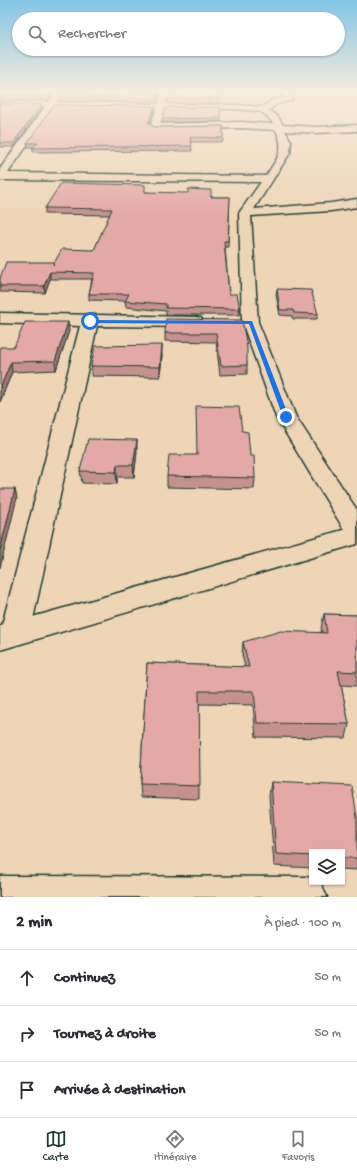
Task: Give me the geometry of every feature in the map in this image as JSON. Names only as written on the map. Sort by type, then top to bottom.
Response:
[{"type":"street","points":[[0,176],[30,133]]},
{"type":"street","points":[[282,133],[286,141],[285,153],[270,179],[245,212],[243,322],[286,417],[357,530]]},
{"type":"street","points":[[0,176],[270,179]]},
{"type":"street","points":[[245,212],[331,207],[357,203]]},
{"type":"street","points":[[0,318],[90,321],[212,322]]},
{"type":"street","points":[[7,636],[90,321]]},
{"type":"street","points":[[7,636],[357,535]]},
{"type":"street","points":[[0,896],[307,897]]},
{"type":"building","points":[[0,133],[21,133],[13,143],[0,143]]},
{"type":"building","points":[[34,133],[223,133],[223,138],[190,137],[192,146],[32,148],[38,143],[27,143]]},
{"type":"building","points":[[61,183],[145,185],[145,192],[188,193],[188,189],[211,190],[211,197],[230,197],[228,241],[224,241],[229,294],[237,294],[240,309],[166,308],[166,304],[125,301],[129,294],[89,294],[94,273],[50,272],[44,286],[0,286],[0,278],[6,262],[54,262],[53,265],[62,249],[94,250],[112,209],[45,208]]},
{"type":"building","points":[[277,289],[311,290],[318,314],[294,313],[293,310],[280,310]]},
{"type":"building","points":[[166,319],[242,320],[247,347],[247,365],[221,366],[216,333],[165,333]]},
{"type":"building","points":[[25,322],[68,322],[55,361],[11,362],[0,388],[0,347],[14,347]]},
{"type":"building","points":[[162,345],[160,367],[91,366],[95,346]]},
{"type":"building","points":[[196,406],[239,407],[242,431],[248,432],[250,456],[254,456],[255,478],[167,476],[169,455],[197,455]]},
{"type":"building","points":[[88,439],[137,440],[133,465],[117,465],[116,472],[80,471]]},
{"type":"building","points":[[0,489],[15,489],[0,550]]},
{"type":"building","points":[[324,614],[357,615],[357,672],[338,671],[349,724],[257,723],[254,691],[199,691],[200,786],[140,784],[147,663],[249,667],[243,642],[281,631],[327,633]]},
{"type":"building","points":[[271,782],[352,786],[357,817],[357,858],[345,858],[345,849],[309,849],[309,856],[276,854]]},
{"type":"route","points":[[90,321],[250,322],[286,417]]}]
